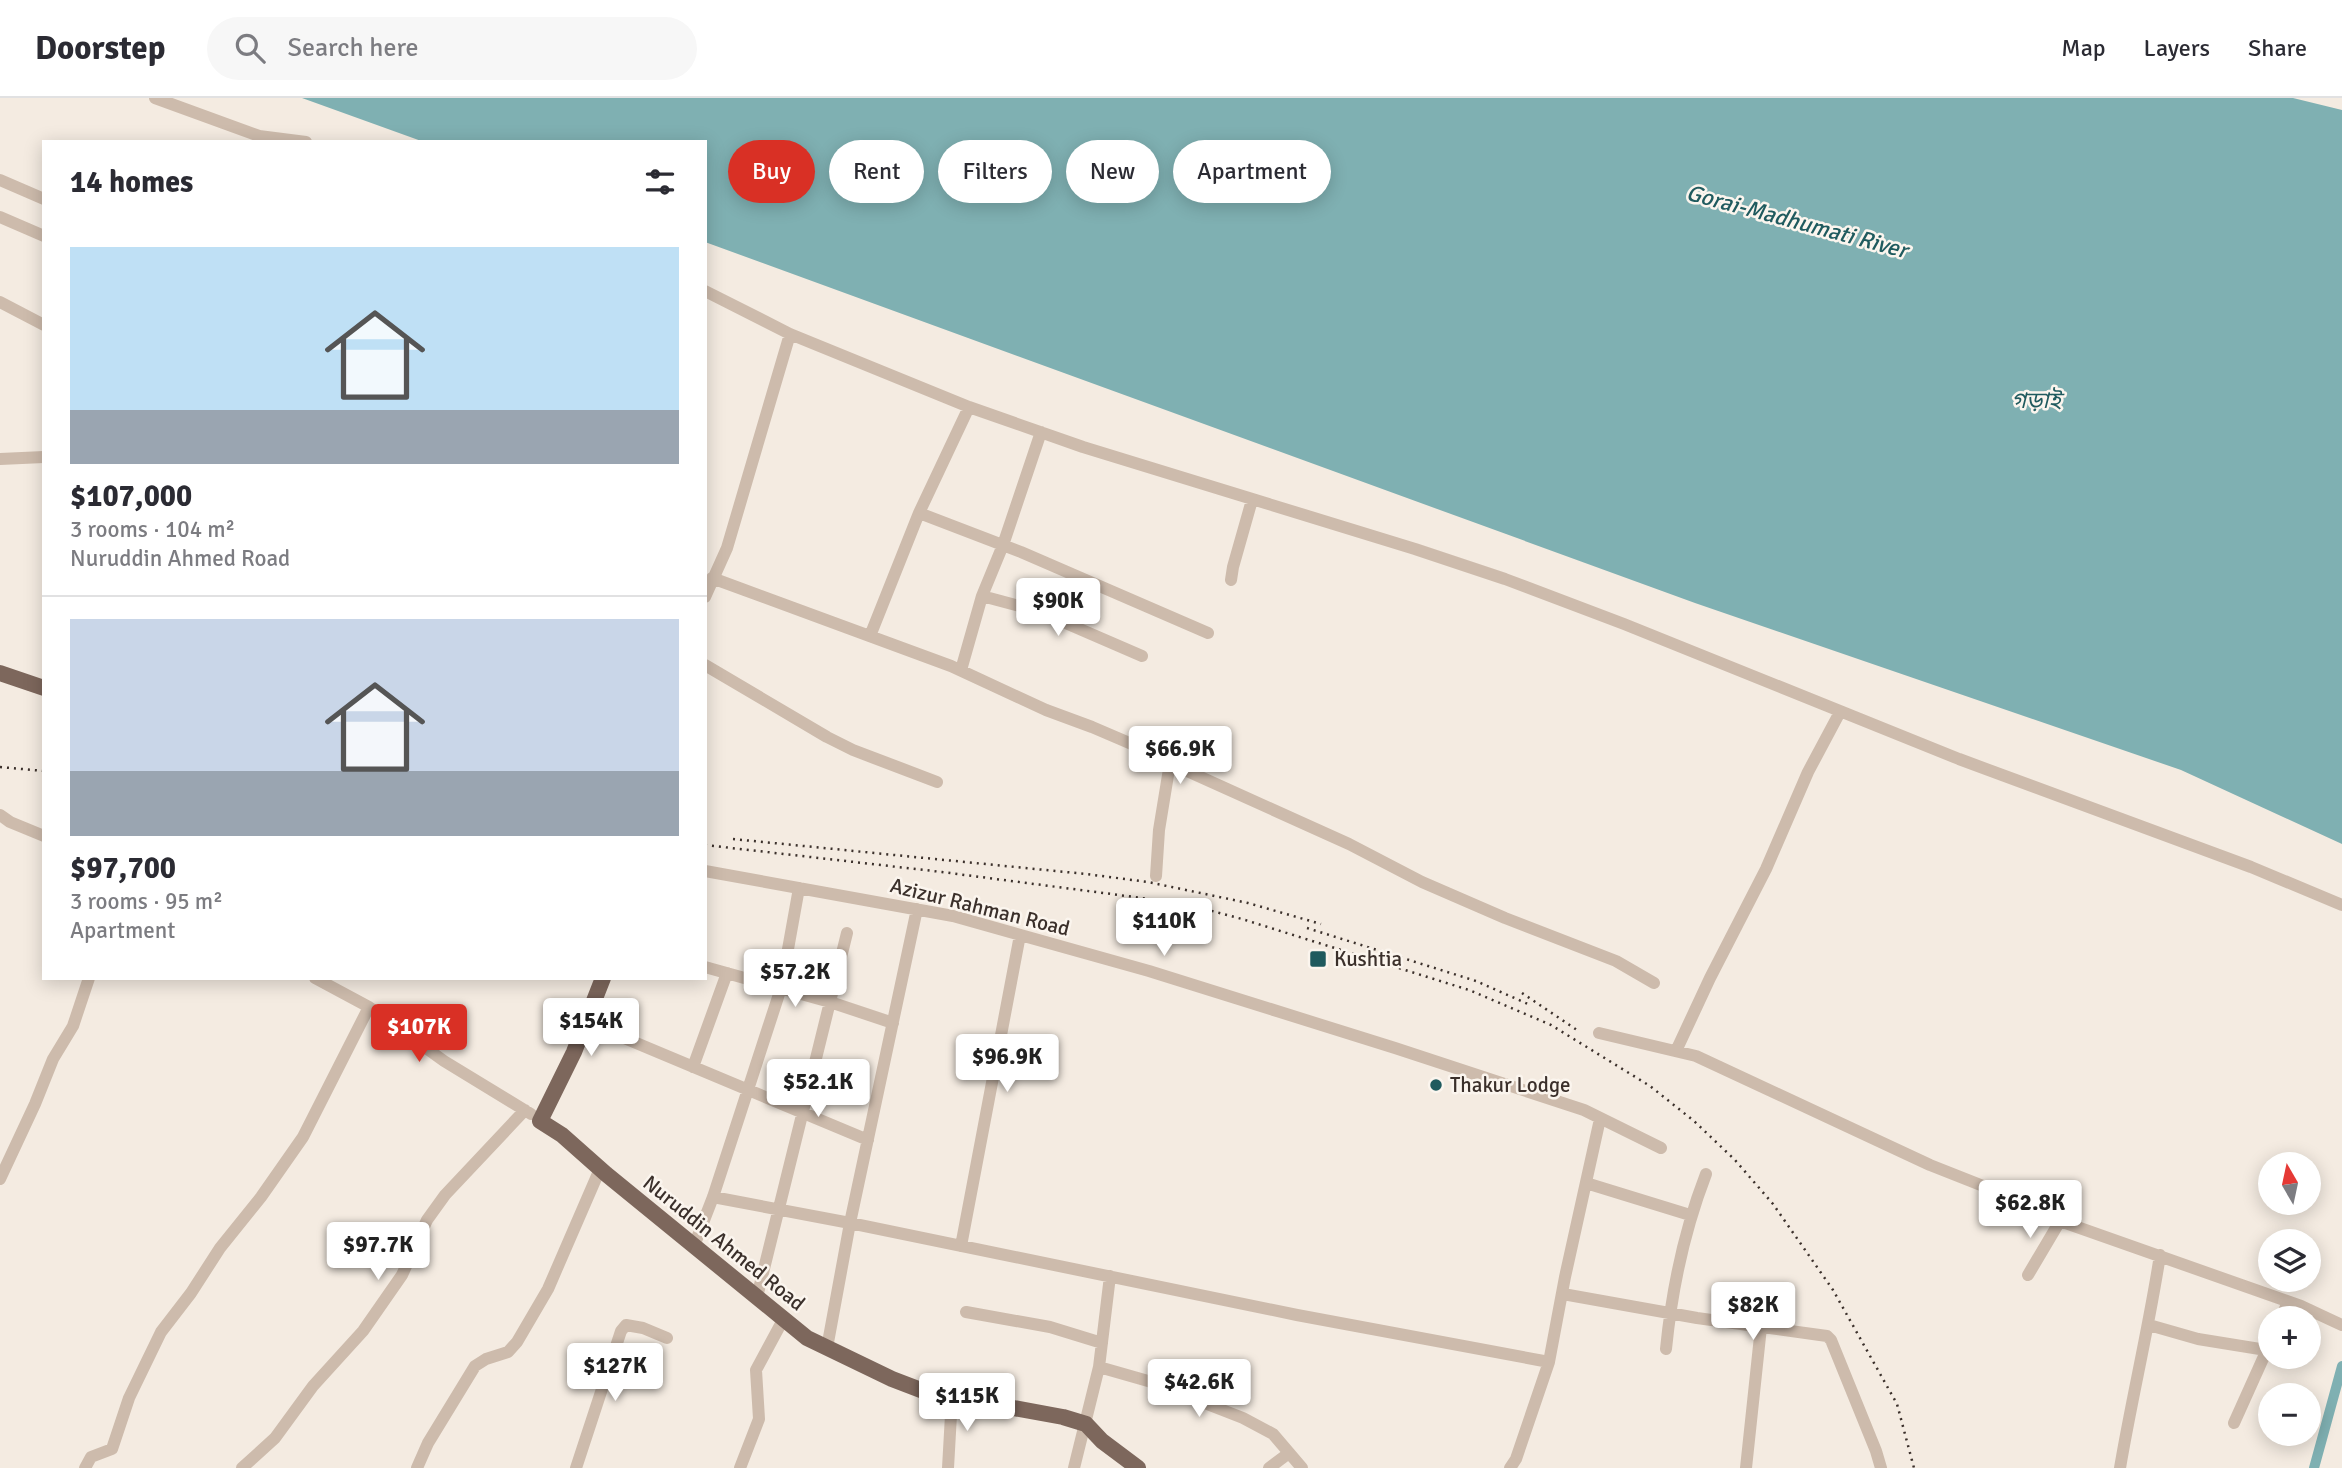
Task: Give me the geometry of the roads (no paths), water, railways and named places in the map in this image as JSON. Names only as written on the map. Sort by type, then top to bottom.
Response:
[{"type":"main road","points":[[0,673],[42,687]]},
{"type":"main road","points":[[540,1121],[574,1052],[602,980]]},
{"type":"main road","name":"Nuruddin Ahmed Road","points":[[540,1121],[562,1135],[807,1338],[926,1392],[1063,1417],[1086,1424],[1102,1441],[1138,1468]]},
{"type":"street","points":[[155,98],[258,139]]},
{"type":"street","points":[[0,180],[42,199]]},
{"type":"street","points":[[0,218],[42,235]]},
{"type":"street","points":[[707,292],[790,334],[969,407],[1505,579],[1959,759],[2251,867],[2342,905]]},
{"type":"street","points":[[0,302],[42,324]]},
{"type":"street","points":[[707,592],[727,548],[790,334]]},
{"type":"street","points":[[870,636],[919,513],[969,407]]},
{"type":"street","points":[[961,670],[982,596],[1003,545],[1041,432]]},
{"type":"street","points":[[0,459],[42,457]]},
{"type":"street","points":[[1231,580],[1252,500]]},
{"type":"street","points":[[919,513],[1003,545],[1208,633]]},
{"type":"street","points":[[712,578],[961,670],[1349,844],[1422,882],[1616,961],[1654,983]]},
{"type":"street","points":[[982,596],[1038,611],[1142,656]]},
{"type":"street","points":[[707,666],[827,737],[853,750],[937,782]]},
{"type":"street","points":[[1676,1051],[1766,869],[1808,772],[1840,712]]},
{"type":"street","points":[[1156,876],[1159,830],[1170,763]]},
{"type":"street","points":[[0,815],[42,835]]},
{"type":"street","name":"Azizur Rahman Road","points":[[707,871],[953,916],[1149,971],[1584,1110],[1661,1148]]},
{"type":"street","points":[[694,1246],[713,1197],[781,988],[799,888]]},
{"type":"street","points":[[827,1348],[850,1223],[917,909]]},
{"type":"street","points":[[757,1297],[847,933]]},
{"type":"street","points":[[961,1246],[1020,935]]},
{"type":"street","points":[[707,968],[830,1002],[893,1023]]},
{"type":"street","points":[[694,1067],[727,973]]},
{"type":"street","points":[[0,1179],[53,1059],[73,1026],[88,980]]},
{"type":"street","name":"Nuruddin Ahmed Road","points":[[319,980],[369,1007],[444,1061],[540,1121]]},
{"type":"street","points":[[85,1468],[91,1457],[112,1449],[128,1398],[162,1332],[220,1248],[261,1197],[303,1137],[369,1007]]},
{"type":"street","points":[[586,1021],[868,1140]]},
{"type":"street","points":[[1600,1033],[1696,1056],[1930,1165],[2011,1197],[2060,1221],[2161,1255],[2342,1325]]},
{"type":"street","points":[[242,1468],[275,1438],[313,1386],[371,1320],[402,1275],[427,1220],[444,1195],[525,1110]]},
{"type":"street","points":[[1510,1468],[1516,1460],[1549,1362],[1600,1119]]},
{"type":"street","points":[[417,1468],[428,1443],[475,1366],[486,1359],[508,1352],[517,1342],[548,1289],[600,1169]]},
{"type":"street","points":[[1667,1349],[1670,1312],[1690,1215],[1706,1174]]},
{"type":"street","points":[[1586,1183],[1690,1215]]},
{"type":"street","points":[[713,1197],[1297,1315],[1549,1362]]},
{"type":"street","points":[[2028,1275],[2060,1221]]},
{"type":"street","points":[[2120,1468],[2129,1414],[2150,1325],[2161,1255]]},
{"type":"street","points":[[1074,1468],[1099,1367],[1110,1276]]},
{"type":"street","points":[[1563,1294],[1827,1336],[1831,1340],[1881,1468]]},
{"type":"street","points":[[2286,1306],[2288,1302]]},
{"type":"street","points":[[966,1312],[1050,1327],[1102,1343]]},
{"type":"street","points":[[740,1468],[760,1419],[756,1370],[784,1318]]},
{"type":"street","points":[[576,1468],[621,1331],[626,1325],[643,1328],[667,1338]]},
{"type":"street","points":[[2150,1325],[2198,1339],[2258,1345]]},
{"type":"street","points":[[1746,1468],[1761,1326]]},
{"type":"street","points":[[1099,1367],[1148,1381],[1243,1419],[1273,1434],[1302,1468]]},
{"type":"street","points":[[2234,1423],[2258,1369]]},
{"type":"street","points":[[948,1468],[952,1397]]},
{"type":"street","points":[[1269,1468],[1289,1453]]},
{"type":"water","name":"গড়াই","points":[[302,98],[2293,98],[2342,110],[2342,844],[2181,770],[1695,603],[707,243],[707,140],[418,140]]},
{"type":"waterway","points":[[2314,1468],[2342,1366]]},
{"type":"railway","points":[[0,767],[42,771]]},
{"type":"railway","points":[[733,839],[1148,882],[1248,903],[1321,924]]},
{"type":"railway","points":[[707,845],[942,872],[1201,908],[1469,990],[1551,1025],[1650,1086],[1694,1121],[1735,1160],[1773,1204],[1833,1290],[1897,1404],[1914,1468]]},
{"type":"railway","points":[[1307,928],[1476,981],[1528,1004]]},
{"type":"railway","points":[[1522,993],[1577,1030]]},
{"type":"place","name":"Kushtia","points":[[1318,959]]},
{"type":"place","name":"Thakur Lodge","points":[[1436,1085]]},
{"type":"water label","name":"Gorai-Madhumati River","points":[[1797,221]]}]
